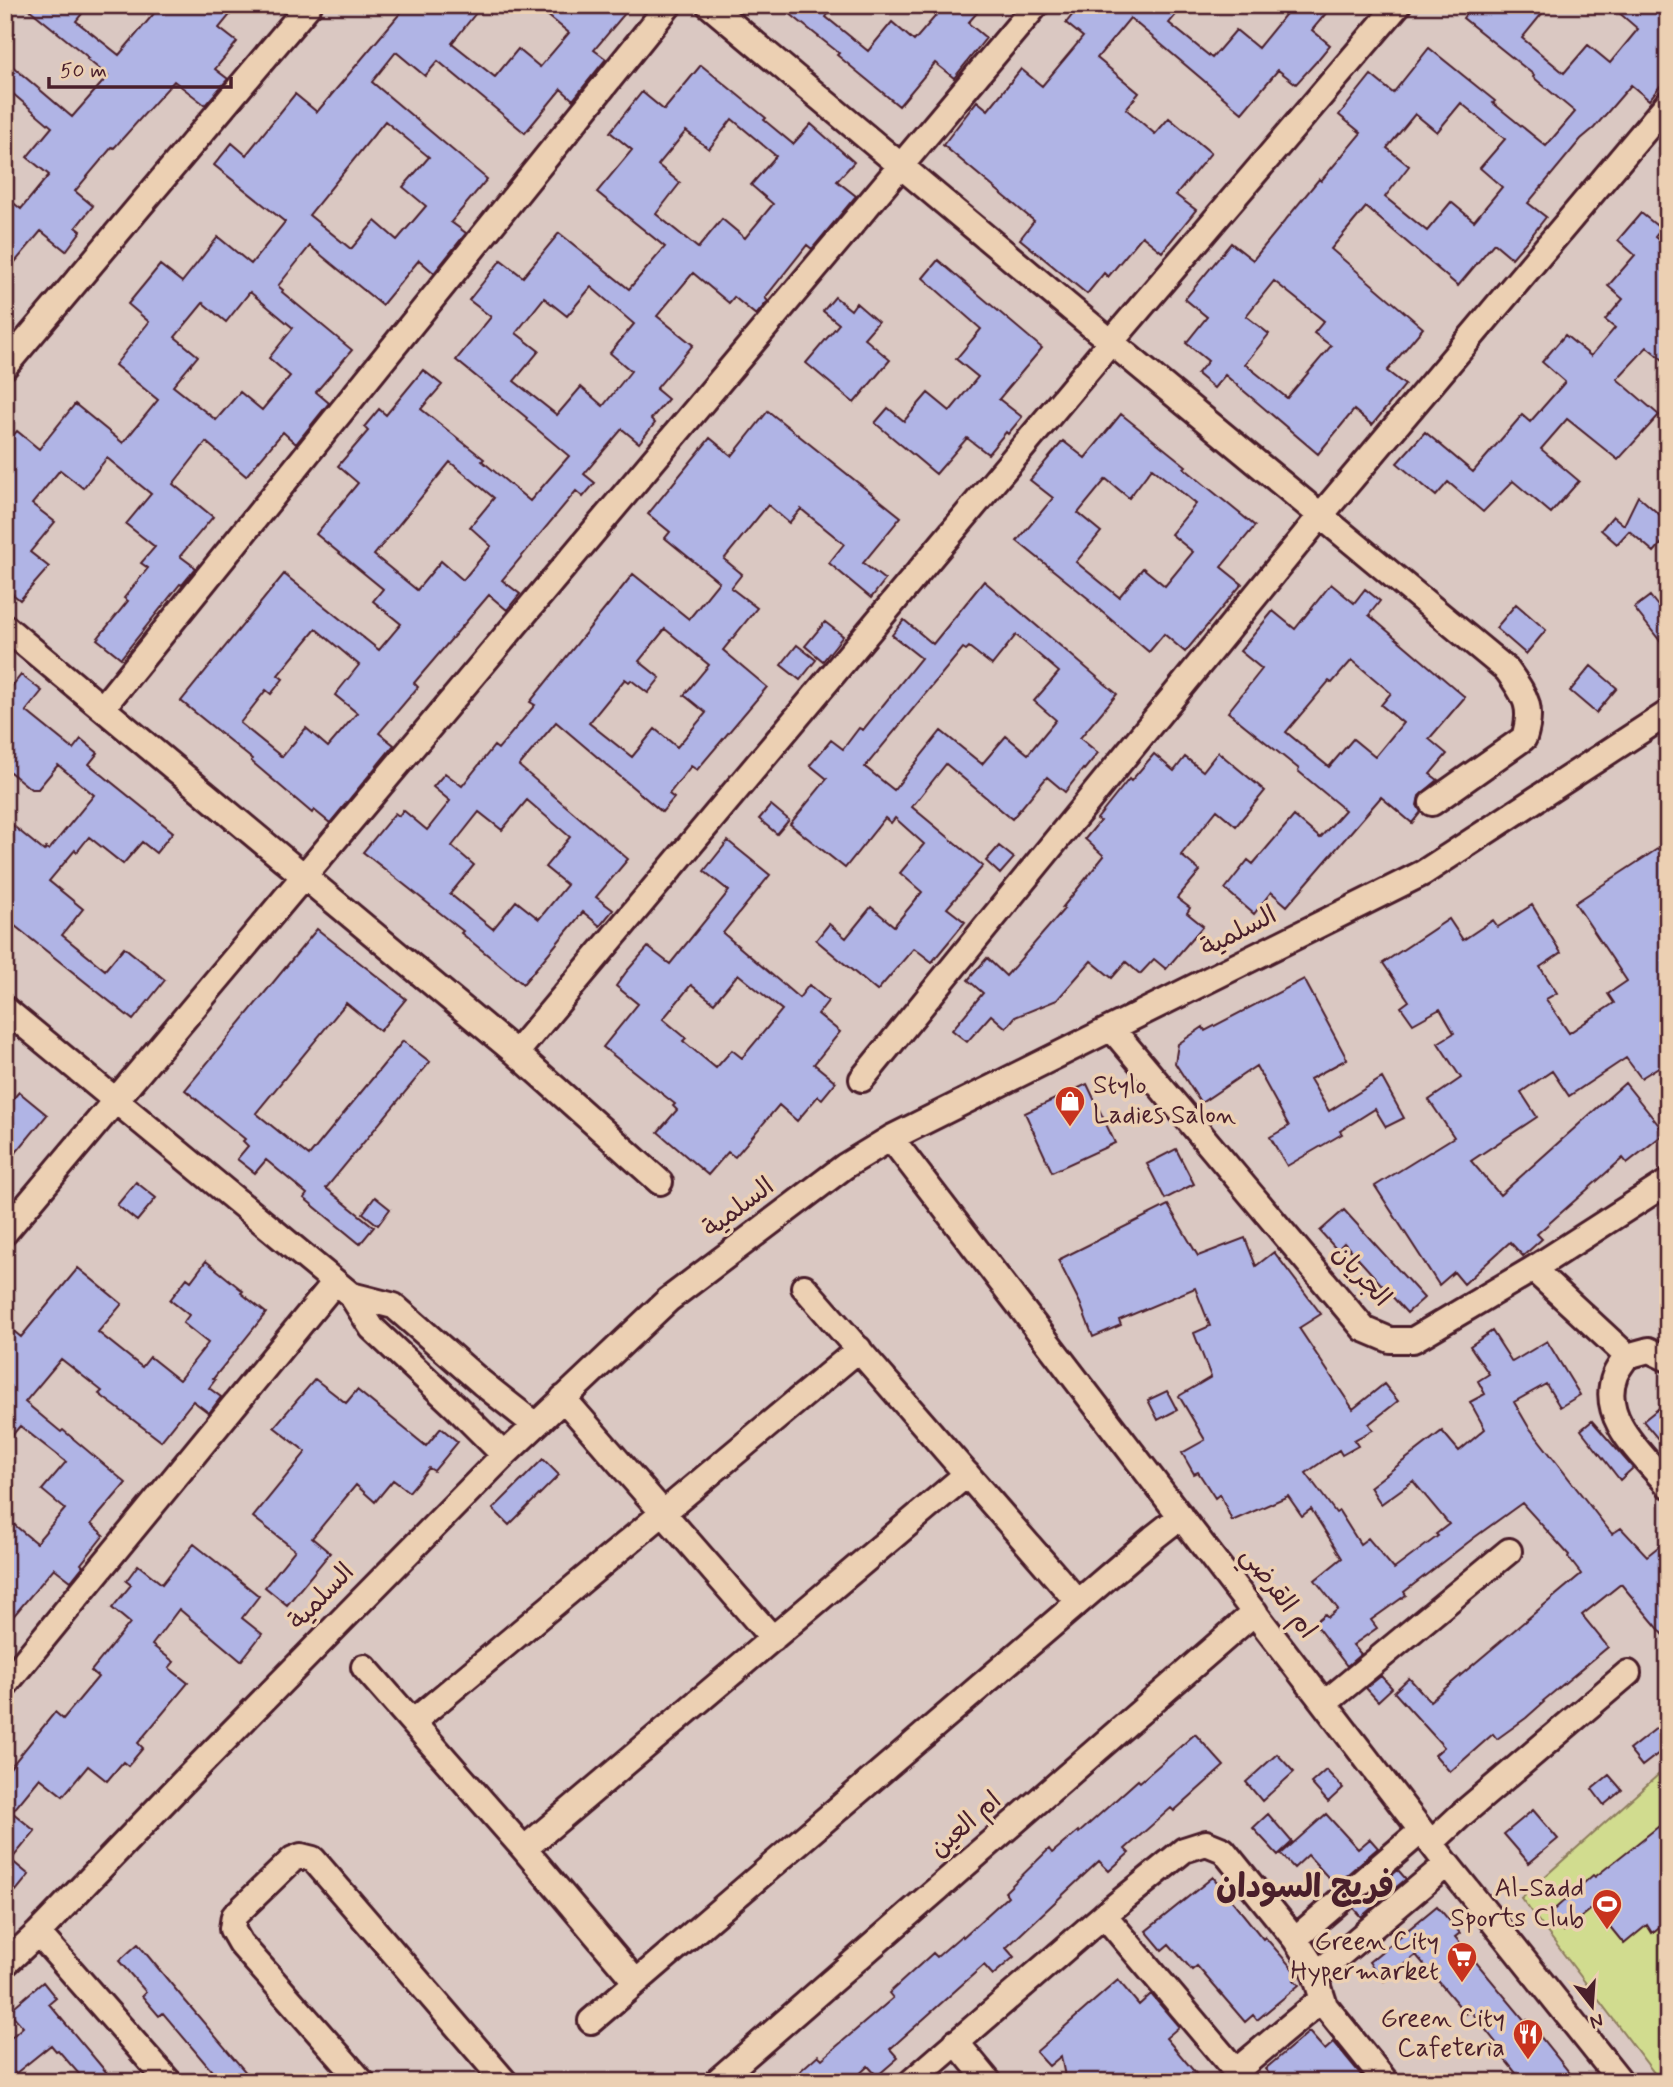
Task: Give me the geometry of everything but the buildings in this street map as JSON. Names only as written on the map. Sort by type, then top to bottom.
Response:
[{"type":"street","points":[[5,366],[309,5]]},
{"type":"street","points":[[103,707],[669,5]]},
{"type":"street","points":[[709,5],[1507,670],[1529,706],[1529,722],[1524,738],[1432,803]]},
{"type":"street","points":[[5,1232],[1036,5]]},
{"type":"street","points":[[516,1053],[1111,342],[1398,5]]},
{"type":"street","points":[[862,1079],[1321,515],[1668,103]]},
{"type":"street","points":[[5,626],[516,1053],[660,1182]]},
{"type":"street","name":"السلمية","points":[[5,1964],[535,1425],[668,1300],[845,1166],[891,1138],[1423,873],[1668,713]]},
{"type":"street","points":[[5,1009],[343,1288],[372,1328],[504,1455]]},
{"type":"street","name":"الجريان","points":[[1112,1029],[1364,1329],[1390,1340],[1413,1340],[1533,1269],[1668,1182]]},
{"type":"street","name":"ام القرضي","points":[[891,1138],[1426,1837],[1621,2082]]},
{"type":"street","points":[[1533,1269],[1627,1356]]},
{"type":"street","points":[[804,1287],[1079,1602]]},
{"type":"street","points":[[343,1288],[394,1306],[535,1425]]},
{"type":"street","points":[[5,1685],[343,1288]]},
{"type":"street","points":[[412,1722],[859,1349]]},
{"type":"street","points":[[1668,1359],[1648,1350],[1627,1356],[1615,1375],[1611,1398],[1617,1422],[1668,1485]]},
{"type":"street","points":[[564,1398],[773,1639]]},
{"type":"street","points":[[524,1849],[967,1474]]},
{"type":"street","points":[[591,2021],[1181,1516]]},
{"type":"street","points":[[1325,1703],[1508,1551]]},
{"type":"street","name":"ام العين","points":[[716,2082],[1255,1612]]},
{"type":"street","points":[[364,1667],[524,1849],[636,1982]]},
{"type":"street","points":[[1295,1939],[1426,1837],[1461,1815],[1628,1673]]},
{"type":"street","points":[[911,2082],[1104,1915],[1184,1850],[1206,1843],[1223,1850],[1295,1939],[1317,1974],[1321,2000],[1386,2082]]},
{"type":"street","points":[[362,2082],[240,1943],[232,1929],[234,1916],[293,1859],[301,1856],[313,1859],[505,2082]]},
{"type":"street","points":[[1317,1974],[1447,1864]]},
{"type":"street","points":[[1104,1915],[1240,2076],[1321,2000]]},
{"type":"street","points":[[38,1933],[169,2082]]},
{"type":"street","points":[[956,2042],[989,2082]]},
{"type":"green space","name":"Al-Sadd Sports Club","points":[[1668,1766],[1668,2082],[1661,2082],[1521,1898]]},
{"type":"place","name":"Stylo Ladies Salon","points":[[1070,1128]]},
{"type":"place","name":"Al-Sadd Sports Club","points":[[1607,1931]]},
{"type":"place","name":"Green City Hypermarket","points":[[1462,1984]]},
{"type":"place","name":"Green City Cafeteria","points":[[1528,2061]]},
{"type":"district","name":"فريج السودان","points":[[1305,1888]]}]
